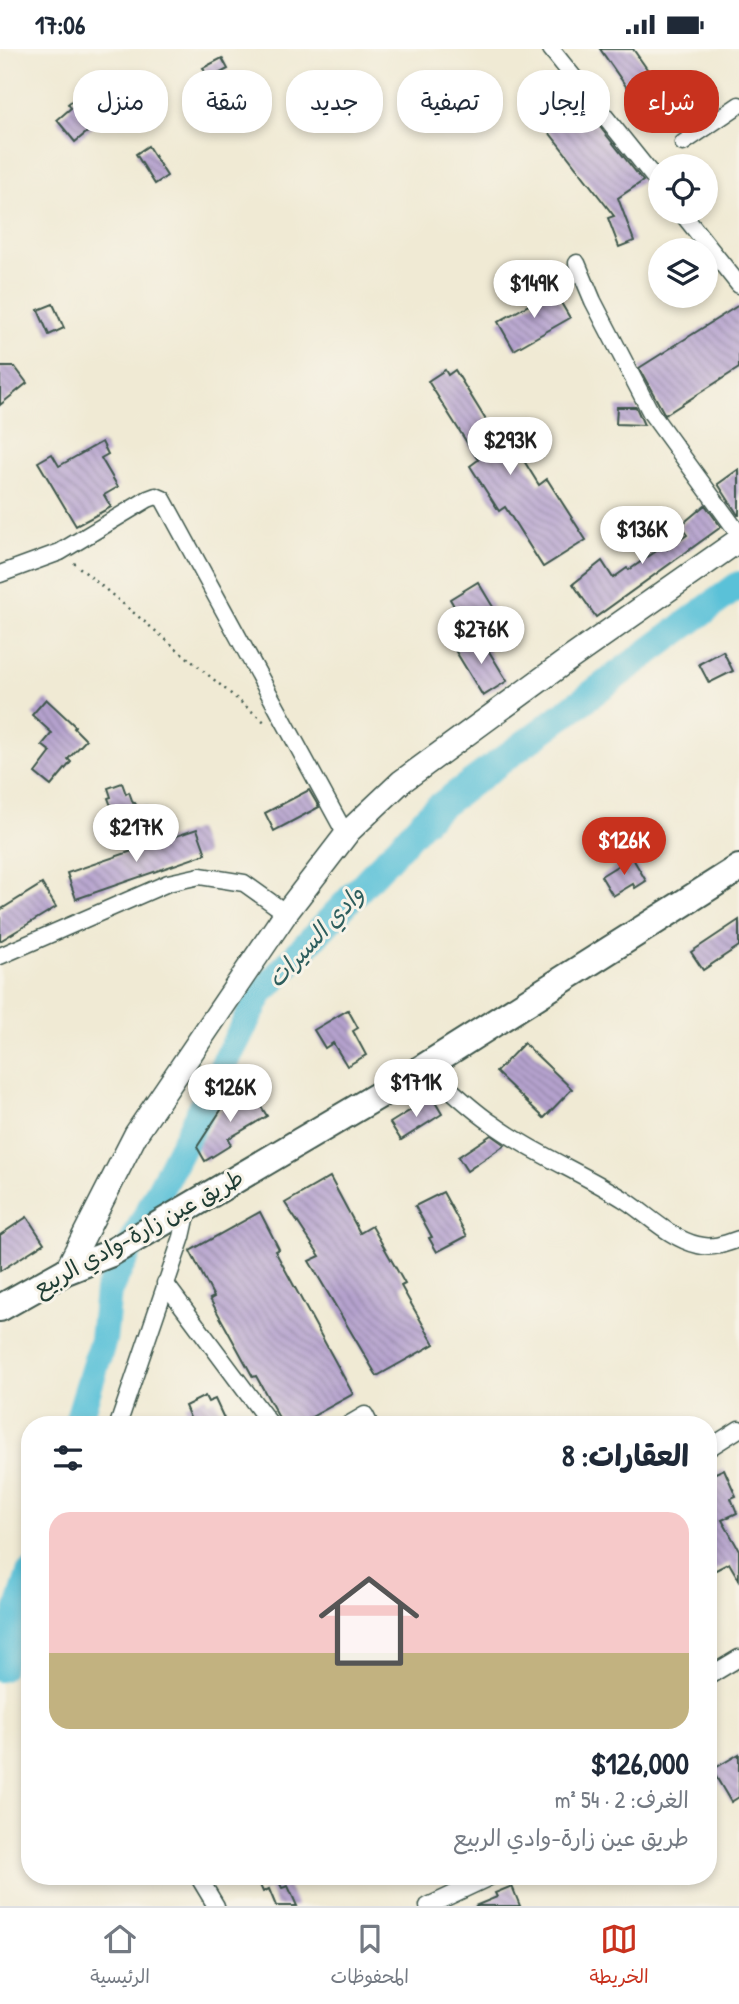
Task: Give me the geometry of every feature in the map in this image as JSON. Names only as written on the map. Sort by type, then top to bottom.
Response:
[{"type":"main road","points":[[66,1271],[136,1134],[286,913],[346,835],[401,782],[739,540]]},
{"type":"main road","name":"طريق عين زارة-وادي الربيع","points":[[0,1308],[66,1271],[109,1254],[425,1067],[737,872]]},
{"type":"street","points":[[551,49],[648,170]]},
{"type":"street","points":[[684,143],[739,104]]},
{"type":"street","points":[[691,224],[739,285]]},
{"type":"street","points":[[578,263],[593,301],[650,413],[739,534]]},
{"type":"street","points":[[0,574],[60,552],[148,499],[156,496],[163,499],[346,835]]},
{"type":"street","points":[[0,956],[168,883],[200,876],[244,883],[286,913]]},
{"type":"street","points":[[425,1067],[491,1123],[557,1164],[624,1200],[682,1240],[712,1247],[739,1239]]},
{"type":"street","points":[[121,1416],[182,1237],[189,1206]]},
{"type":"street","points":[[165,1283],[264,1416]]},
{"type":"street","points":[[717,1443],[739,1429]]},
{"type":"street","points":[[717,1670],[739,1658]]},
{"type":"street","points":[[203,1885],[216,1906]]},
{"type":"street","points":[[428,1906],[473,1885]]},
{"type":"path","points":[[60,552],[272,728]]},
{"type":"building","points":[[600,49],[633,49],[648,70],[624,70],[624,83]]},
{"type":"building","points":[[222,58],[228,69],[204,70],[203,68]]},
{"type":"building","points":[[73,100],[73,133],[86,133],[75,142],[57,120],[71,108],[68,104]]},
{"type":"building","points":[[550,133],[605,133],[643,181],[618,198],[634,241],[619,247],[608,218],[614,216]]},
{"type":"building","points":[[148,146],[167,176],[155,184],[136,154]]},
{"type":"building","points":[[554,291],[570,318],[514,350],[498,322]]},
{"type":"building","points":[[53,304],[64,328],[49,335],[38,310]]},
{"type":"building","points":[[739,305],[739,368],[665,415],[639,368]]},
{"type":"building","points":[[0,367],[15,367],[27,383],[0,405]]},
{"type":"building","points":[[445,370],[448,375],[455,370],[502,446],[511,440],[539,485],[547,479],[586,540],[543,567],[505,507],[499,511],[470,466],[478,460],[428,381]]},
{"type":"building","points":[[617,407],[636,407],[644,425],[616,424]]},
{"type":"building","points":[[102,442],[108,454],[101,458],[118,487],[104,495],[111,507],[76,526],[38,462],[52,454],[59,466]]},
{"type":"building","points":[[739,469],[739,515],[738,515],[718,484]]},
{"type":"building","points":[[705,505],[721,527],[596,617],[573,584],[602,561],[613,578],[665,545],[667,549],[687,535],[680,526]]},
{"type":"building","points":[[478,582],[493,607],[465,625],[450,599]]},
{"type":"building","points":[[479,635],[507,681],[483,696],[455,650]]},
{"type":"building","points":[[723,651],[733,671],[709,683],[699,664]]},
{"type":"building","points":[[46,699],[86,740],[68,759],[71,762],[51,786],[35,773],[51,752],[42,745],[52,733],[32,715]]},
{"type":"building","points":[[122,783],[133,803],[138,808],[146,806],[150,817],[119,827],[108,798],[111,797],[108,788]]},
{"type":"building","points":[[309,790],[319,807],[274,831],[265,813]]},
{"type":"building","points":[[197,829],[206,854],[76,899],[67,873]]},
{"type":"building","points":[[632,857],[646,881],[635,888],[633,884],[613,896],[601,876]]},
{"type":"building","points":[[42,884],[56,907],[0,941],[0,910]]},
{"type":"building","points":[[739,920],[739,946],[703,970],[691,952]]},
{"type":"building","points":[[348,1010],[358,1028],[353,1031],[366,1055],[347,1066],[333,1043],[325,1048],[314,1030]]},
{"type":"building","points":[[524,1043],[572,1089],[544,1118],[496,1072]]},
{"type":"building","points":[[236,1087],[247,1106],[257,1100],[267,1116],[228,1139],[231,1145],[205,1161],[197,1147]]},
{"type":"building","points":[[432,1097],[442,1114],[401,1140],[390,1123]]},
{"type":"building","points":[[491,1135],[505,1145],[467,1171],[458,1157]]},
{"type":"building","points":[[330,1177],[360,1233],[372,1226],[405,1284],[401,1286],[434,1344],[377,1376],[309,1261],[320,1256],[285,1203]]},
{"type":"building","points":[[443,1192],[467,1236],[437,1252],[415,1206]]},
{"type":"building","points":[[260,1212],[279,1249],[275,1251],[353,1394],[313,1416],[278,1416],[210,1299],[214,1297],[190,1251]]},
{"type":"building","points":[[27,1217],[44,1243],[0,1271],[0,1235]]},
{"type":"building","points":[[205,1396],[208,1402],[215,1399],[223,1416],[189,1416],[185,1406]]},
{"type":"building","points":[[724,1469],[736,1496],[731,1498],[737,1513],[722,1520],[739,1550],[739,1580],[729,1563],[717,1569],[717,1472]]},
{"type":"building","points":[[739,1754],[739,1797],[731,1802],[717,1778],[717,1767]]},
{"type":"building","points":[[260,1885],[280,1885],[282,1888],[288,1886],[297,1906],[276,1906],[269,1889],[263,1892]]},
{"type":"building","points":[[512,1886],[520,1906],[475,1906],[497,1897],[495,1893]]},
{"type":"waterway","name":"وادي السيرات","points":[[80,1416],[103,1340],[108,1291],[260,994],[432,812],[739,585]]},
{"type":"waterway","name":"وادي السيرات","points":[[0,1668],[21,1602]]}]
